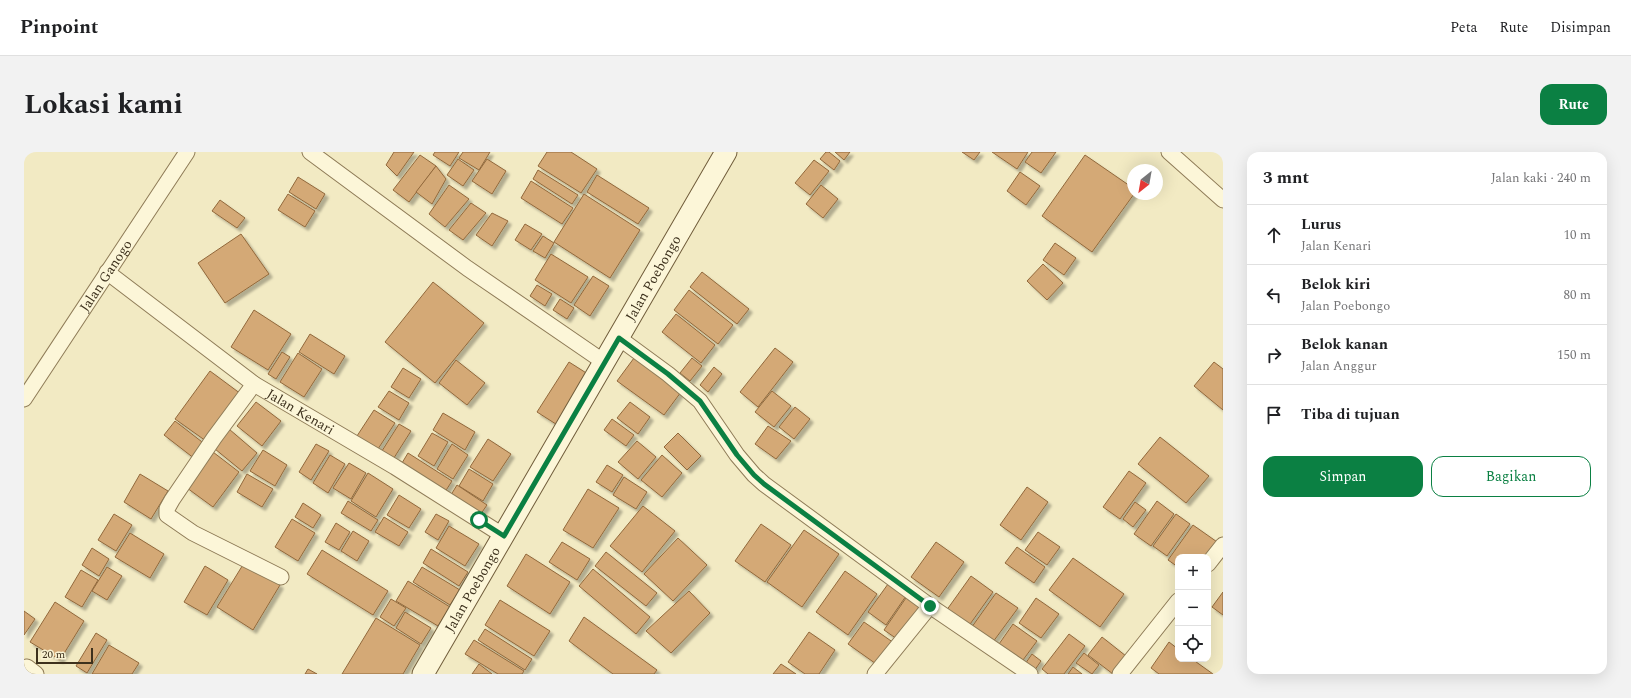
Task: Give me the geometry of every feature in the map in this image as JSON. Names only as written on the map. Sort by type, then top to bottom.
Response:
[{"type":"main road","name":"Jalan Poebongo","points":[[424,674],[726,152]]},
{"type":"street","name":"Jalan Ganogo","points":[[24,400],[186,152]]},
{"type":"street","points":[[310,152],[467,268],[604,362]]},
{"type":"street","points":[[1170,152],[1223,200]]},
{"type":"street","name":"Jalan Kenari","points":[[107,272],[254,384],[395,467],[504,536]]},
{"type":"street","points":[[619,338],[668,374],[700,401],[737,455],[764,484],[930,606],[1030,674]]},
{"type":"street","points":[[254,384],[214,438],[172,500],[167,510],[167,515],[193,533],[281,578]]},
{"type":"street","points":[[1211,560],[1223,545]]},
{"type":"street","points":[[1120,674],[1175,605]]},
{"type":"street","points":[[876,674],[930,606]]},
{"type":"building","points":[[394,152],[414,152],[397,176],[386,165]]},
{"type":"building","points":[[435,152],[459,152],[450,166],[433,155]]},
{"type":"building","points":[[463,152],[490,152],[479,170],[459,158]]},
{"type":"building","points":[[547,152],[571,152],[597,169],[581,193],[538,166]]},
{"type":"building","points":[[826,152],[829,152],[840,161],[834,170],[820,159]]},
{"type":"building","points":[[835,152],[850,152],[844,160]]},
{"type":"building","points":[[962,152],[980,152],[974,160]]},
{"type":"building","points":[[992,152],[1028,152],[1017,169]]},
{"type":"building","points":[[1032,152],[1056,152],[1041,173],[1025,162]]},
{"type":"building","points":[[420,155],[436,166],[409,202],[393,190]]},
{"type":"building","points":[[1085,155],[1127,184],[1127,200],[1130,200],[1092,252],[1042,216]]},
{"type":"building","points":[[458,159],[474,170],[463,186],[447,175]]},
{"type":"building","points":[[487,159],[506,171],[492,194],[472,181]]},
{"type":"building","points":[[814,160],[829,171],[810,195],[795,183]]},
{"type":"building","points":[[436,166],[446,179],[432,204],[416,192]]},
{"type":"building","points":[[538,170],[578,195],[572,204],[533,179]]},
{"type":"building","points":[[1020,172],[1040,186],[1026,205],[1007,191]]},
{"type":"building","points":[[597,175],[649,208],[638,224],[587,192]]},
{"type":"building","points":[[298,177],[325,194],[316,209],[289,192]]},
{"type":"building","points":[[531,181],[573,208],[562,224],[521,198]]},
{"type":"building","points":[[449,185],[469,199],[445,227],[429,214]]},
{"type":"building","points":[[821,185],[838,199],[823,218],[806,204]]},
{"type":"building","points":[[288,194],[315,211],[305,227],[278,210]]},
{"type":"building","points":[[584,194],[640,230],[610,278],[554,242]]},
{"type":"building","points":[[220,200],[245,218],[237,228],[212,211]]},
{"type":"building","points":[[471,203],[486,213],[463,240],[449,230]]},
{"type":"building","points":[[492,213],[508,221],[492,246],[476,235]]},
{"type":"building","points":[[525,224],[542,234],[531,250],[515,240]]},
{"type":"building","points":[[241,234],[269,274],[225,303],[198,263]]},
{"type":"building","points":[[543,236],[554,243],[545,258],[533,251]]},
{"type":"building","points":[[1055,243],[1076,258],[1064,275],[1043,260]]},
{"type":"building","points":[[551,254],[588,277],[571,303],[535,280]]},
{"type":"building","points":[[1043,264],[1063,283],[1047,300],[1027,281]]},
{"type":"building","points":[[702,272],[749,309],[737,324],[690,287]]},
{"type":"building","points":[[593,276],[609,286],[590,316],[574,305]]},
{"type":"building","points":[[433,282],[484,323],[435,383],[385,342]]},
{"type":"building","points":[[537,285],[552,294],[545,306],[530,296]]},
{"type":"building","points":[[689,290],[733,325],[718,344],[674,310]]},
{"type":"building","points":[[560,299],[574,308],[567,319],[553,310]]},
{"type":"building","points":[[254,310],[291,334],[268,370],[231,347]]},
{"type":"building","points":[[676,314],[715,345],[701,363],[662,332]]},
{"type":"building","points":[[310,334],[345,356],[334,374],[299,352]]},
{"type":"building","points":[[775,348],[793,362],[758,407],[740,392]]},
{"type":"building","points":[[282,352],[290,357],[276,379],[268,374]]},
{"type":"building","points":[[298,353],[322,369],[304,397],[280,382]]},
{"type":"building","points":[[634,358],[681,392],[664,415],[617,381]]},
{"type":"building","points":[[692,358],[702,366],[690,381],[680,373]]},
{"type":"building","points":[[456,360],[485,383],[467,405],[439,383]]},
{"type":"building","points":[[569,362],[591,376],[559,426],[537,412]]},
{"type":"building","points":[[1214,362],[1223,369],[1223,410],[1194,386]]},
{"type":"building","points":[[714,367],[722,374],[708,392],[700,385]]},
{"type":"building","points":[[403,368],[421,379],[409,398],[391,387]]},
{"type":"building","points":[[210,371],[241,394],[206,441],[175,419]]},
{"type":"building","points":[[389,391],[409,403],[399,420],[378,407]]},
{"type":"building","points":[[772,391],[791,406],[774,427],[755,412]]},
{"type":"building","points":[[256,402],[281,421],[262,446],[237,426]]},
{"type":"building","points":[[630,402],[650,417],[638,434],[617,418]]},
{"type":"building","points":[[795,407],[810,419],[794,439],[779,427]]},
{"type":"building","points":[[374,410],[395,423],[376,452],[355,439]]},
{"type":"building","points":[[443,413],[475,432],[465,450],[433,430]]},
{"type":"building","points":[[612,419],[634,435],[626,446],[604,430]]},
{"type":"building","points":[[175,421],[206,445],[195,459],[164,435]]},
{"type":"building","points":[[399,424],[411,431],[392,461],[380,454]]},
{"type":"building","points":[[768,426],[791,441],[776,459],[755,444]]},
{"type":"building","points":[[229,429],[257,453],[242,471],[215,449]]},
{"type":"building","points":[[432,433],[448,442],[434,466],[418,456]]},
{"type":"building","points":[[678,433],[701,456],[687,470],[664,447]]},
{"type":"building","points":[[1160,437],[1209,476],[1186,503],[1138,464]]},
{"type":"building","points":[[488,439],[511,454],[493,481],[470,467]]},
{"type":"building","points":[[637,441],[656,457],[638,479],[618,462]]},
{"type":"building","points":[[316,444],[329,451],[311,480],[299,472]]},
{"type":"building","points":[[452,444],[468,455],[453,479],[437,469]]},
{"type":"building","points":[[263,450],[287,465],[275,486],[250,471]]},
{"type":"building","points":[[213,452],[239,472],[213,507],[187,488]]},
{"type":"building","points":[[408,453],[452,481],[443,495],[399,468]]},
{"type":"building","points":[[330,455],[345,464],[328,493],[313,483]]},
{"type":"building","points":[[662,455],[682,473],[662,497],[641,480]]},
{"type":"building","points":[[349,463],[366,473],[351,499],[333,488]]},
{"type":"building","points":[[607,465],[623,475],[612,492],[596,482]]},
{"type":"building","points":[[469,469],[493,484],[483,501],[459,486]]},
{"type":"building","points":[[1129,471],[1146,483],[1120,519],[1103,507]]},
{"type":"building","points":[[368,473],[393,489],[376,517],[351,501]]},
{"type":"building","points":[[140,474],[168,491],[151,519],[124,502]]},
{"type":"building","points":[[247,474],[273,489],[262,507],[237,492]]},
{"type":"building","points":[[624,477],[647,492],[636,509],[613,495]]},
{"type":"building","points":[[457,485],[487,505],[478,518],[449,498]]},
{"type":"building","points":[[1027,487],[1048,502],[1021,540],[1000,525]]},
{"type":"building","points":[[588,489],[619,508],[593,548],[563,530]]},
{"type":"building","points":[[399,495],[421,509],[409,528],[387,515]]},
{"type":"building","points":[[348,501],[378,520],[371,531],[341,513]]},
{"type":"building","points":[[1157,501],[1174,514],[1151,546],[1134,534]]},
{"type":"building","points":[[1135,502],[1146,510],[1133,527],[1123,519]]},
{"type":"building","points":[[303,503],[321,515],[313,528],[295,517]]},
{"type":"building","points":[[643,506],[675,531],[642,572],[610,546]]},
{"type":"building","points":[[114,514],[132,525],[116,551],[98,540]]},
{"type":"building","points":[[436,514],[449,521],[438,540],[425,532]]},
{"type":"building","points":[[1176,514],[1190,524],[1167,556],[1153,546]]},
{"type":"building","points":[[384,517],[408,532],[399,546],[375,532]]},
{"type":"building","points":[[292,519],[315,533],[298,561],[275,547]]},
{"type":"building","points":[[336,523],[350,532],[339,550],[325,542]]},
{"type":"building","points":[[761,524],[791,545],[765,582],[735,561]]},
{"type":"building","points":[[1193,525],[1220,544],[1211,554],[1175,554],[1175,565],[1168,560]]},
{"type":"building","points":[[449,526],[479,544],[465,566],[436,548]]},
{"type":"building","points":[[804,530],[839,554],[802,607],[767,582]]},
{"type":"building","points":[[353,531],[369,541],[357,561],[341,551]]},
{"type":"building","points":[[1038,532],[1060,547],[1047,565],[1025,550]]},
{"type":"building","points":[[130,533],[164,554],[150,578],[115,557]]},
{"type":"building","points":[[678,538],[707,565],[673,601],[644,574]]},
{"type":"building","points":[[562,542],[590,559],[577,580],[549,562]]},
{"type":"building","points":[[936,542],[964,562],[939,597],[911,577]]},
{"type":"building","points":[[1017,547],[1045,567],[1034,583],[1005,563]]},
{"type":"building","points":[[92,548],[109,559],[99,576],[82,565]]},
{"type":"building","points":[[431,549],[468,572],[459,586],[423,563]]},
{"type":"building","points":[[322,550],[388,591],[373,615],[307,574]]},
{"type":"building","points":[[606,552],[657,593],[646,606],[595,566]]},
{"type":"building","points":[[526,554],[570,582],[550,614],[507,586]]},
{"type":"building","points":[[1073,558],[1124,594],[1100,627],[1049,590]]},
{"type":"building","points":[[244,563],[280,585],[253,630],[217,607]]},
{"type":"building","points":[[205,566],[228,580],[207,615],[184,602]]},
{"type":"building","points":[[107,567],[122,576],[107,600],[92,591]]},
{"type":"building","points":[[422,567],[460,590],[450,605],[413,582]]},
{"type":"building","points":[[593,569],[650,617],[636,634],[579,586]]},
{"type":"building","points":[[81,570],[98,580],[82,607],[65,597]]},
{"type":"building","points":[[845,571],[877,594],[848,635],[816,612]]},
{"type":"building","points":[[971,576],[993,592],[968,627],[946,611]]},
{"type":"building","points":[[408,581],[450,607],[438,626],[396,601]]},
{"type":"building","points":[[888,584],[906,596],[886,625],[868,612]]},
{"type":"building","points":[[689,591],[710,613],[671,653],[646,631]]},
{"type":"building","points":[[1223,592],[1223,615],[1212,607]]},
{"type":"building","points":[[996,593],[1018,608],[990,646],[969,631]]},
{"type":"building","points":[[908,595],[925,607],[900,641],[884,630]]},
{"type":"building","points":[[1036,598],[1059,614],[1041,638],[1019,623]]},
{"type":"building","points":[[391,599],[406,608],[394,626],[380,617]]},
{"type":"building","points":[[500,600],[550,631],[534,656],[485,625]]},
{"type":"building","points":[[55,602],[84,621],[60,660],[30,642]]},
{"type":"building","points":[[24,611],[35,619],[24,635]]},
{"type":"building","points":[[405,612],[431,628],[421,644],[396,628]]},
{"type":"building","points":[[584,617],[657,670],[654,674],[613,674],[569,641]]},
{"type":"building","points":[[376,618],[420,645],[403,674],[342,674]]},
{"type":"building","points":[[864,622],[894,643],[879,666],[848,644]]},
{"type":"building","points":[[1013,624],[1037,641],[1023,660],[999,644]]},
{"type":"building","points":[[485,629],[532,659],[525,670],[478,640]]},
{"type":"building","points":[[809,632],[835,650],[819,674],[805,674],[788,662]]},
{"type":"building","points":[[96,633],[107,640],[87,673],[76,666]]},
{"type":"building","points":[[1069,634],[1085,646],[1064,674],[1048,674],[1042,669]]},
{"type":"building","points":[[1102,637],[1131,660],[1113,674],[1088,655]]},
{"type":"building","points":[[474,640],[524,671],[522,674],[498,674],[465,654]]},
{"type":"building","points":[[1169,642],[1175,647],[1175,662],[1196,662],[1213,674],[1159,674],[1151,668]]},
{"type":"building","points":[[109,645],[139,663],[132,674],[92,674]]},
{"type":"building","points":[[1084,653],[1099,665],[1092,674],[1076,663]]},
{"type":"building","points":[[1032,654],[1041,661],[1032,674],[1023,667]]},
{"type":"building","points":[[479,664],[492,674],[472,674]]},
{"type":"building","points":[[781,664],[796,674],[773,674]]},
{"type":"building","points":[[1073,667],[1082,674],[1068,674]]},
{"type":"building","points":[[308,669],[317,674],[305,674]]},
{"type":"route","points":[[479,520],[504,536],[619,338],[668,374],[700,401],[737,455],[764,484],[930,606]]}]
